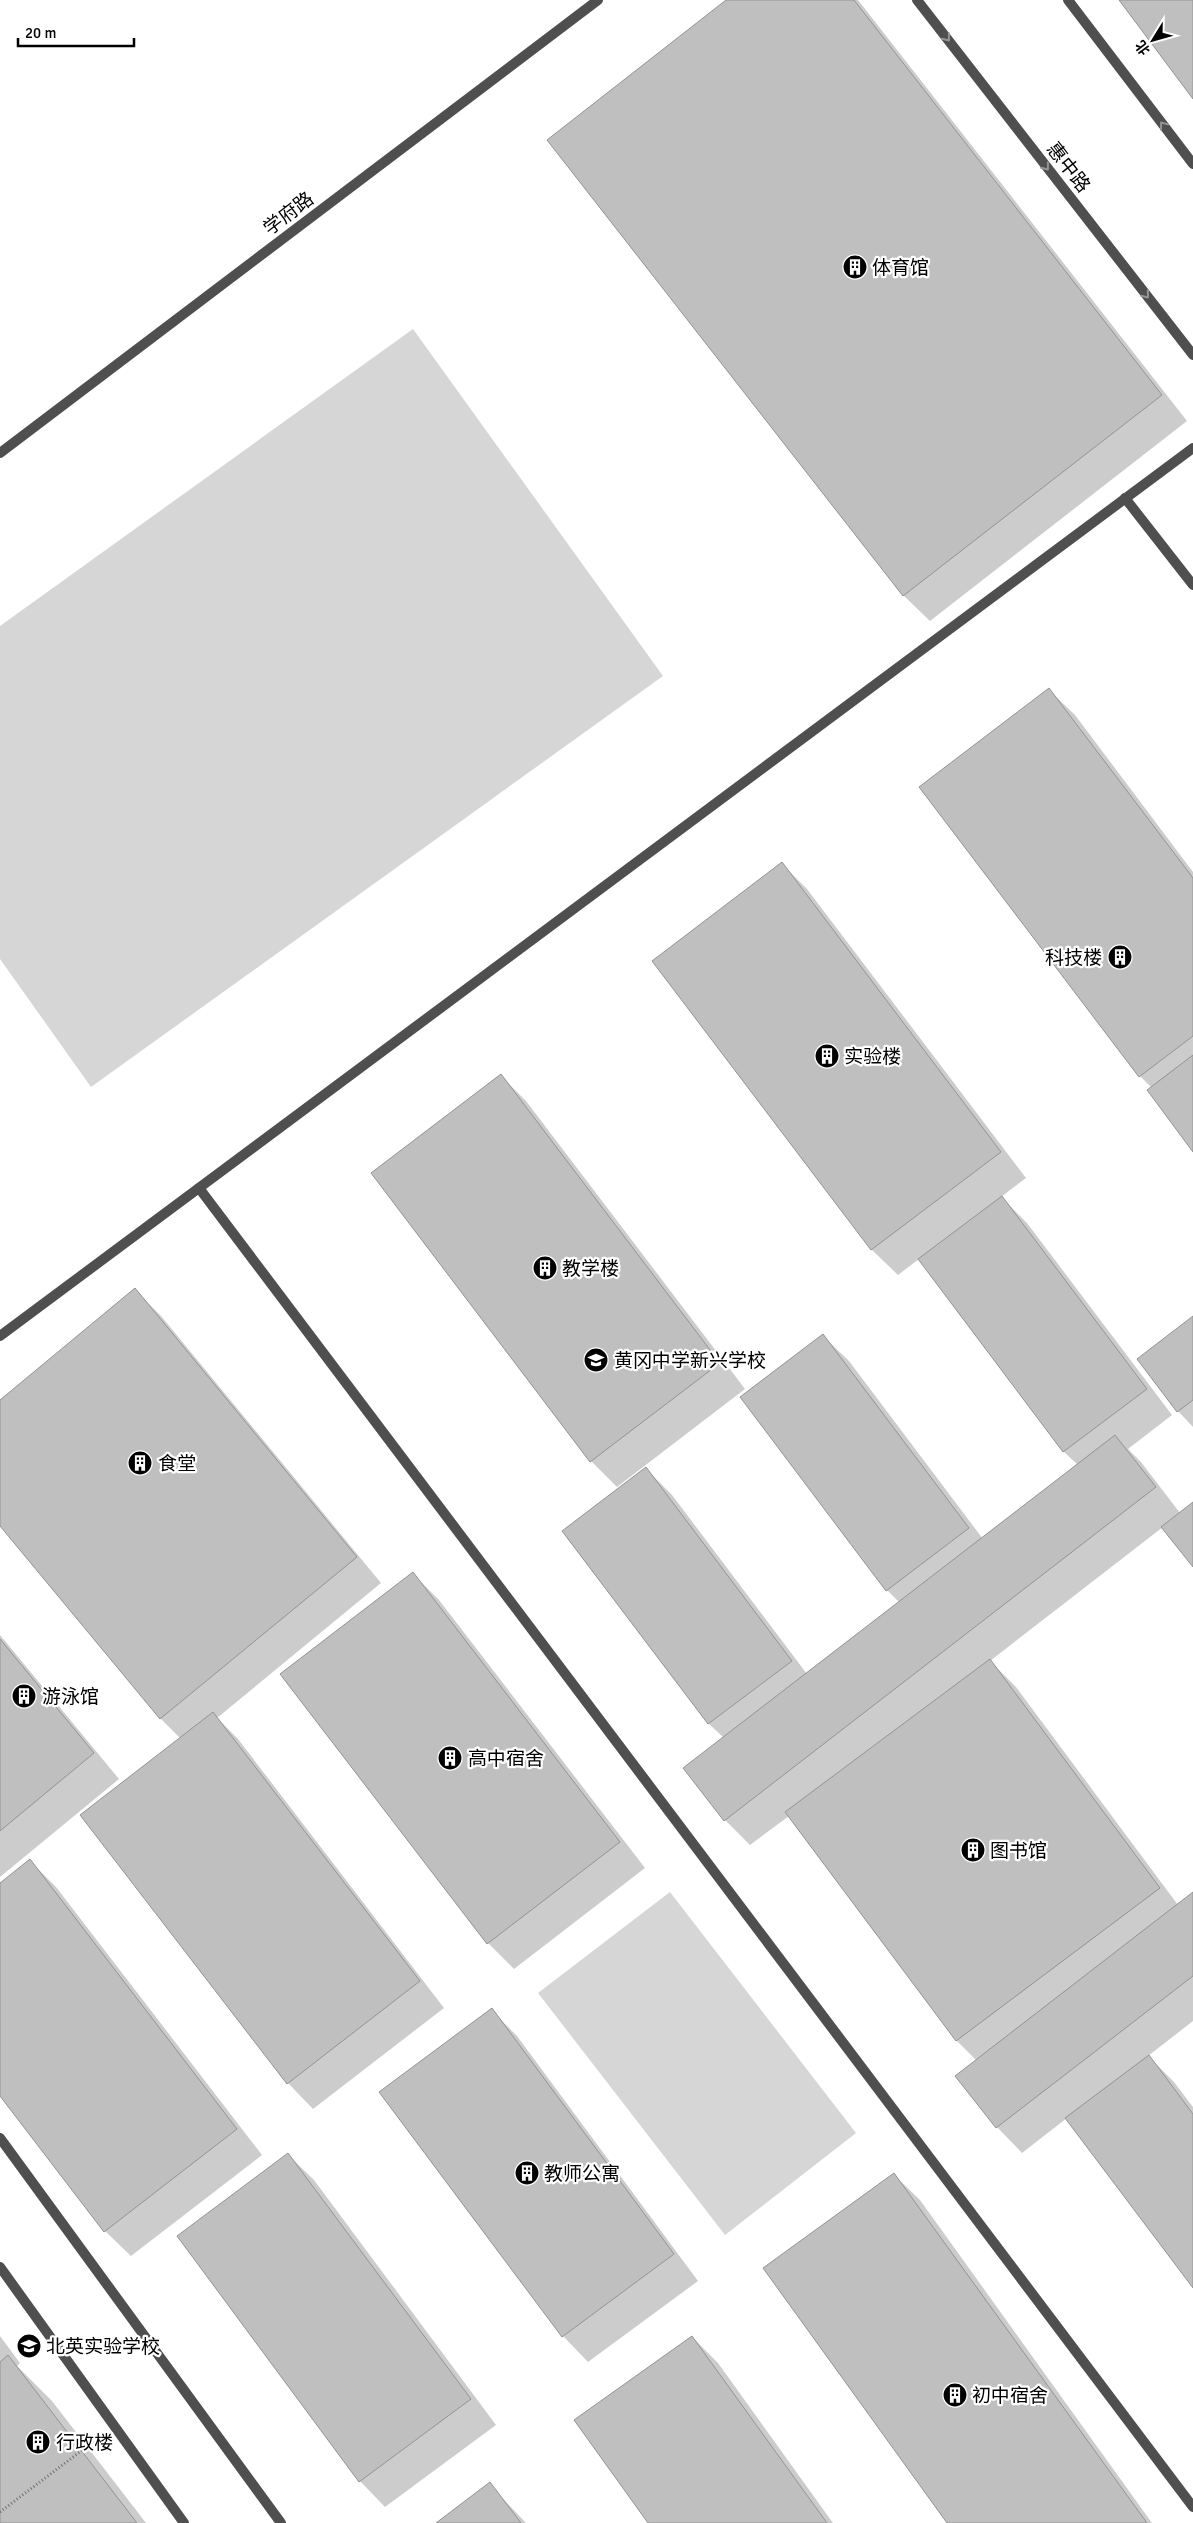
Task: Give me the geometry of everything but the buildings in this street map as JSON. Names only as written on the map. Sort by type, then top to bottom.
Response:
[{"type":"street","name":"学府路","points":[[0,453],[598,0]]},
{"type":"street","name":"惠中路","points":[[917,0],[1193,355]]},
{"type":"street","points":[[1068,0],[1193,164]]},
{"type":"street","points":[[0,1336],[1193,448]]},
{"type":"street","points":[[1125,498],[1193,585]]},
{"type":"street","points":[[199,1188],[1193,2507]]},
{"type":"street","points":[[0,2138],[281,2523]]},
{"type":"street","points":[[0,2267],[184,2523]]},
{"type":"path","points":[[0,2512],[114,2426]]},
{"type":"shaded area","points":[[413,329],[663,676],[91,1087],[0,959],[0,626]]},
{"type":"shaded area","points":[[670,1892],[856,2133],[725,2235],[538,1993]]},
{"type":"place","name":"体育馆","points":[[855,267]]},
{"type":"place","name":"科技楼","points":[[1120,957]]},
{"type":"place","name":"实验楼","points":[[827,1056]]},
{"type":"place","name":"教学楼","points":[[545,1268]]},
{"type":"place","name":"黄冈中学新兴学校","points":[[596,1360]]},
{"type":"place","name":"食堂","points":[[140,1463]]},
{"type":"place","name":"游泳馆","points":[[24,1696]]},
{"type":"place","name":"高中宿舍","points":[[450,1758]]},
{"type":"place","name":"图书馆","points":[[973,1850]]},
{"type":"place","name":"教师公寓","points":[[527,2173]]},
{"type":"place","name":"北英实验学校","points":[[29,2346]]},
{"type":"place","name":"初中宿舍","points":[[955,2395]]},
{"type":"place","name":"行政楼","points":[[38,2442]]}]
